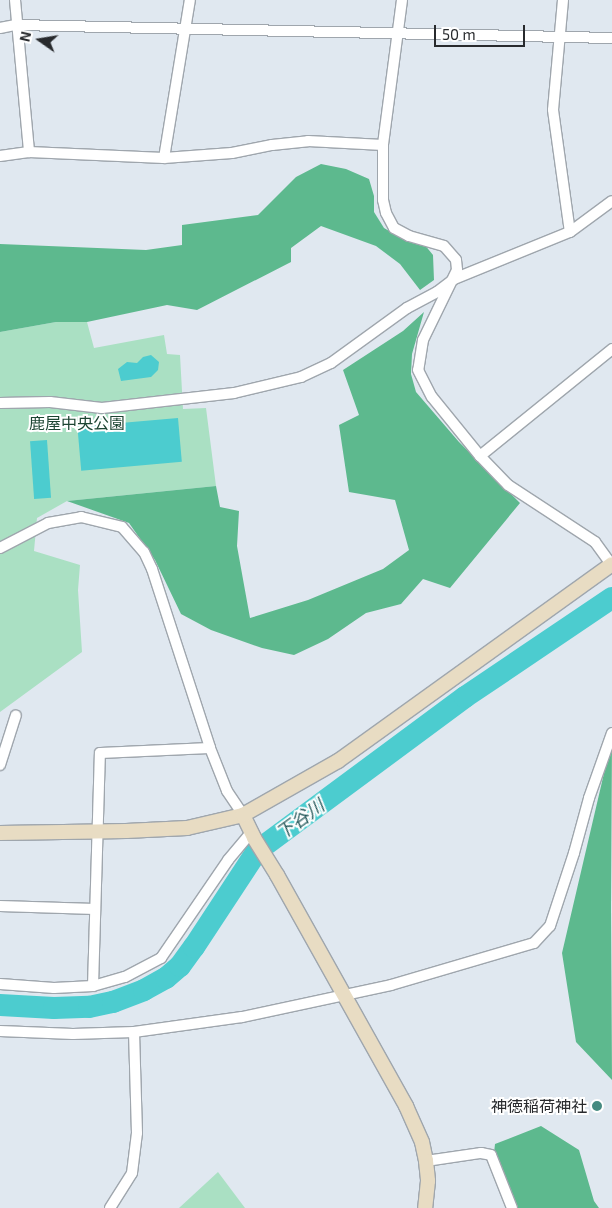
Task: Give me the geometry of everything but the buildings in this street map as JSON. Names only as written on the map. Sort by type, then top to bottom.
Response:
[{"type":"street","points":[[15,0],[28,152]]},
{"type":"street","points":[[164,158],[190,0]]},
{"type":"street","points":[[0,833],[98,832],[187,828],[243,815],[338,761],[612,564],[595,542],[508,485],[480,456],[432,397],[418,370],[423,340],[457,270],[456,260],[444,246],[408,236],[394,228],[386,213],[383,200],[383,145],[396,34],[402,0]]},
{"type":"street","points":[[564,0],[553,110],[570,232]]},
{"type":"street","points":[[0,28],[16,25],[612,38]]},
{"type":"street","points":[[0,156],[28,152],[164,158],[232,153],[272,145],[308,142],[383,145]]},
{"type":"street","points":[[0,403],[50,402],[102,408],[234,393],[301,377],[331,363],[407,308],[437,292],[454,279],[570,232],[612,201]]},
{"type":"street","points":[[480,456],[612,349]]},
{"type":"street","points":[[0,548],[48,522],[81,517],[122,527],[144,552],[152,569],[210,748],[227,791],[243,815],[252,836],[278,875],[406,1106],[422,1142],[428,1181],[425,1208]]},
{"type":"street","points":[[0,765],[16,715]]},
{"type":"street","points":[[0,1031],[73,1034],[134,1032],[242,1017],[391,985],[534,943],[550,926],[574,853],[589,798],[612,734]]},
{"type":"street","points":[[93,986],[100,752],[210,748]]},
{"type":"street","points":[[0,984],[54,988],[93,986],[125,977],[161,958],[228,860],[252,836]]},
{"type":"street","points":[[0,906],[95,909]]},
{"type":"street","points":[[110,1208],[132,1173],[137,1133],[134,1032]]},
{"type":"street","points":[[426,1161],[481,1153],[491,1155],[512,1208]]},
{"type":"green space","points":[[321,164],[346,169],[369,179],[374,196],[374,212],[384,228],[401,238],[424,244],[433,255],[434,280],[420,290],[400,264],[376,246],[321,226],[291,248],[291,262],[197,310],[167,305],[87,322],[56,322],[0,332],[0,244],[146,250],[182,245],[182,225],[258,215],[296,177]]},
{"type":"green space","points":[[424,312],[412,354],[411,374],[416,392],[459,442],[520,503],[450,588],[423,579],[401,604],[366,613],[328,639],[294,655],[262,648],[211,630],[181,614],[155,560],[129,523],[67,501],[216,486],[220,507],[239,511],[237,546],[250,618],[308,600],[383,569],[409,550],[395,500],[349,492],[339,425],[359,415],[343,370],[403,331]]},
{"type":"green space","name":"鹿屋中央公園","points":[[56,322],[87,322],[94,348],[164,335],[167,354],[180,355],[183,409],[206,408],[216,486],[67,501],[37,518],[34,551],[80,565],[78,590],[82,652],[0,712],[0,332]]},
{"type":"green space","points":[[612,739],[612,1080],[576,1042],[562,953]]},
{"type":"green space","points":[[541,1126],[579,1150],[594,1201],[599,1208],[517,1208],[494,1153],[495,1144]]},
{"type":"green space","points":[[218,1172],[245,1208],[179,1208]]},
{"type":"water","points":[[151,355],[159,362],[158,370],[151,377],[121,381],[118,369],[127,362],[137,363],[143,357]]},
{"type":"water","points":[[178,418],[182,462],[81,471],[77,427]]},
{"type":"water","points":[[47,440],[51,498],[34,499],[30,441]]},
{"type":"waterway","name":"下谷川","points":[[0,1005],[54,1008],[89,1007],[113,1002],[144,990],[166,978],[180,966],[194,947],[257,851],[465,697],[612,598]]},
{"type":"place","name":"神徳稲荷神社","points":[[597,1106]]}]
